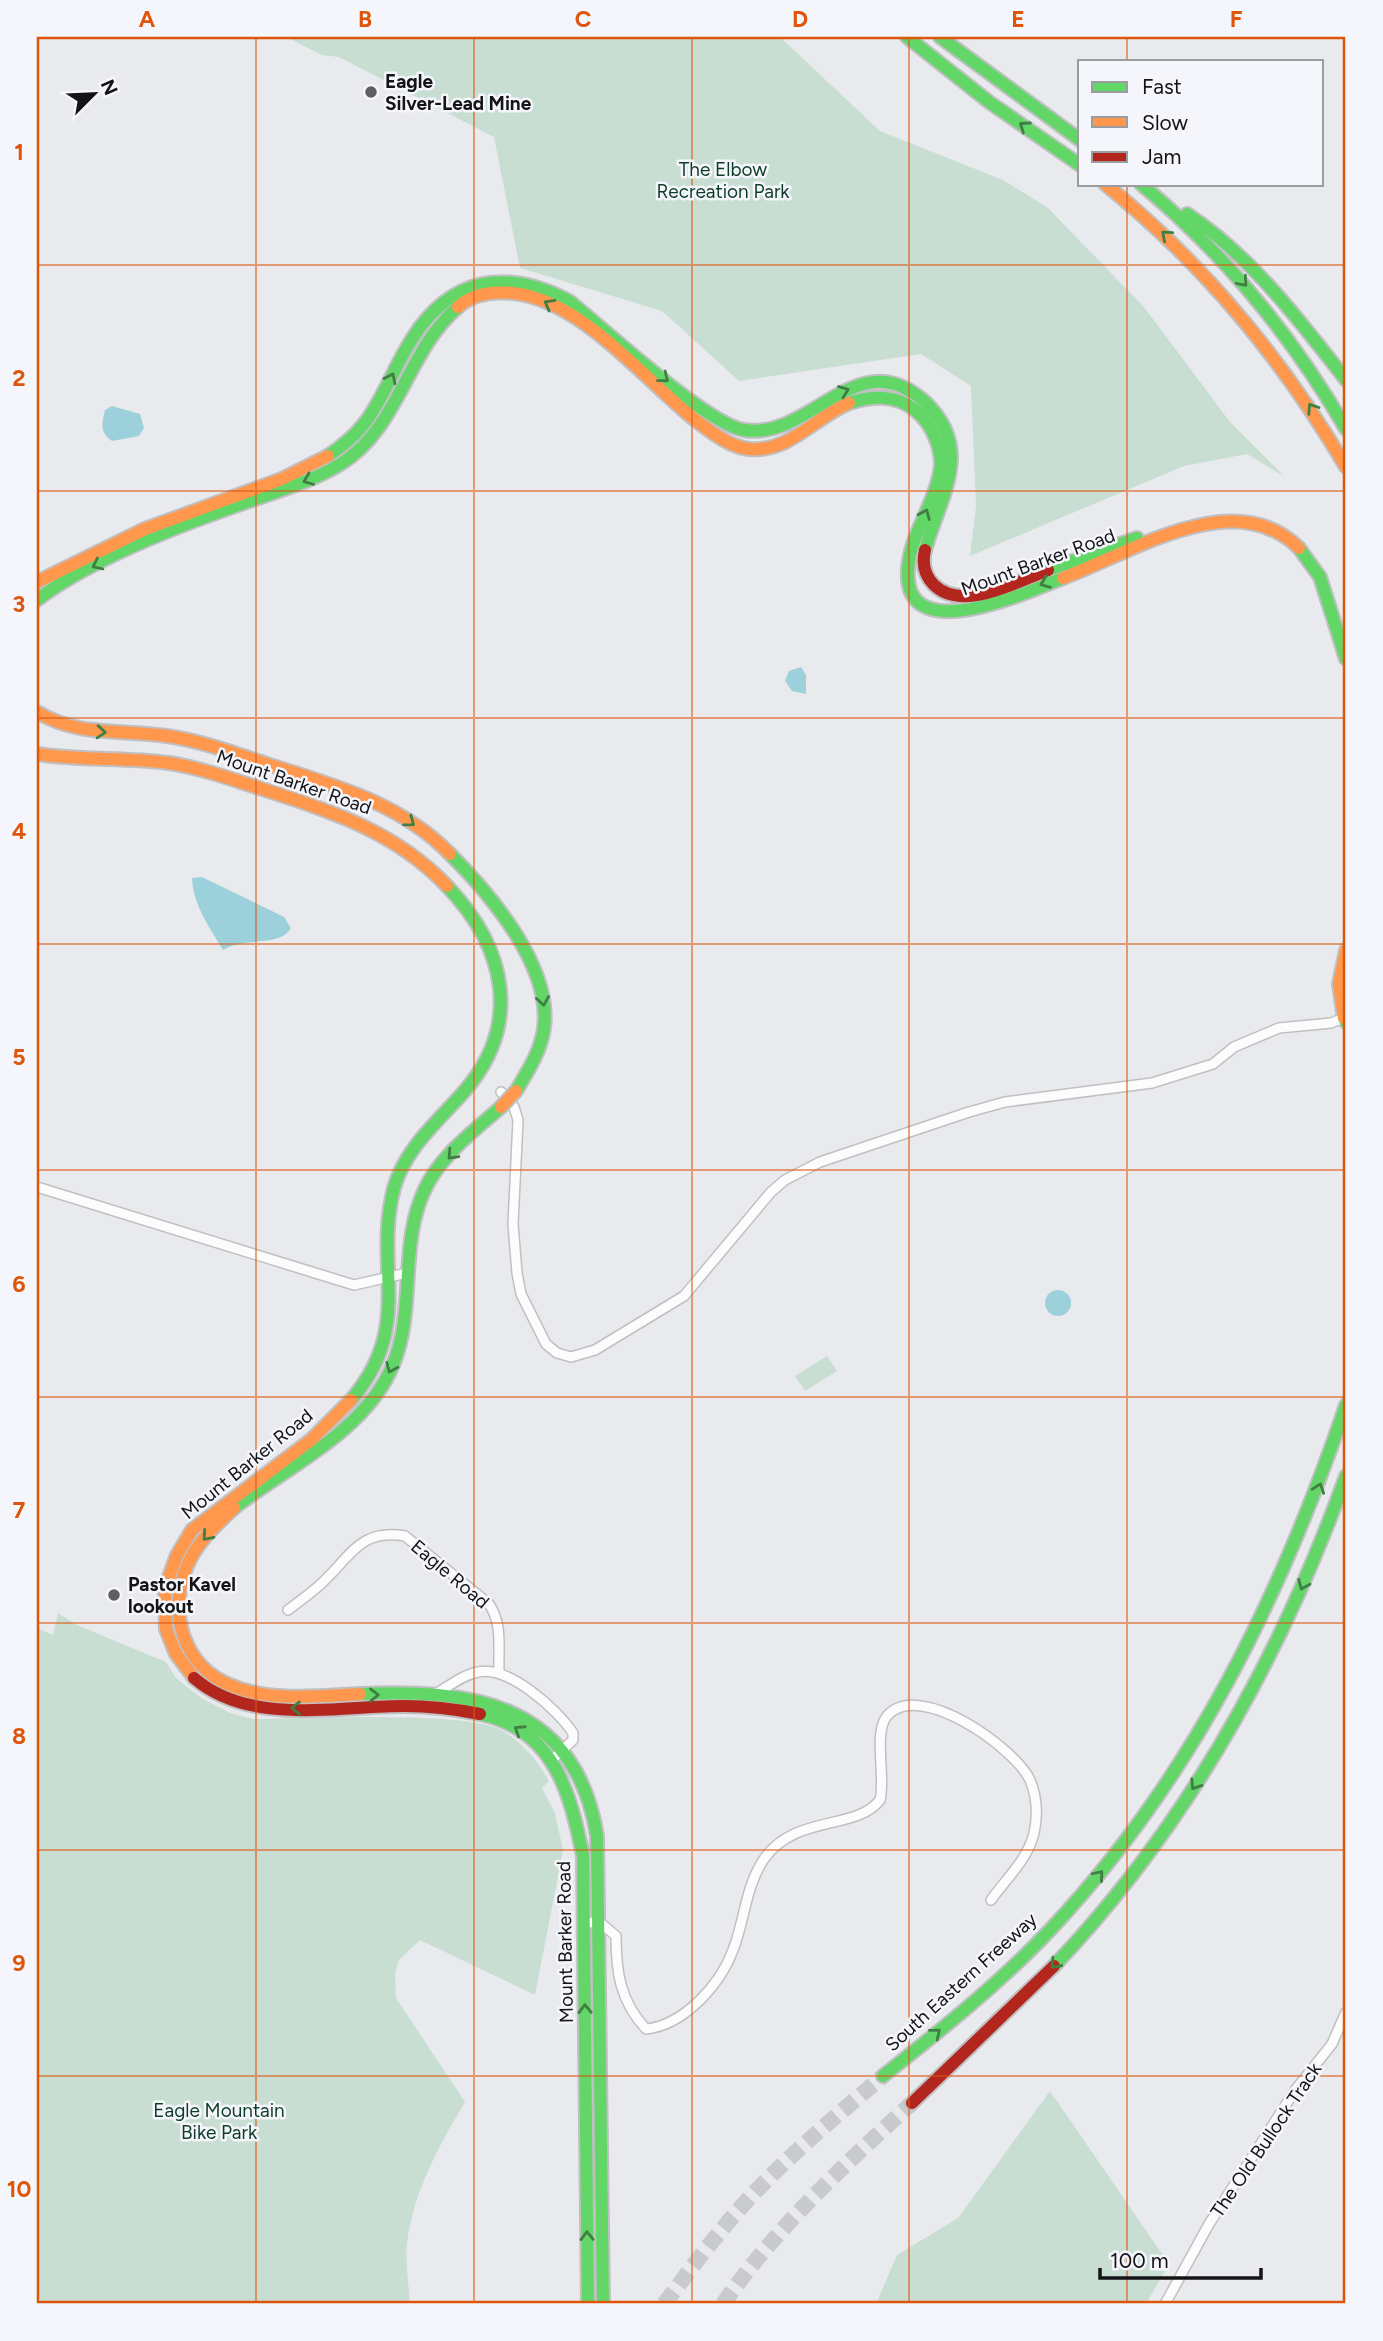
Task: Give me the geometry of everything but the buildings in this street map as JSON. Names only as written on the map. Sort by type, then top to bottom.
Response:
[{"type":"main road","points":[[906,37],[989,102],[1078,164]]},
{"type":"main road","points":[[940,37],[1078,139]]},
{"type":"main road","points":[[1107,186],[1173,241],[1230,299],[1287,373],[1346,467]]},
{"type":"main road","points":[[1144,186],[1228,265],[1266,308],[1302,355],[1346,429]]},
{"type":"main road","points":[[1145,186],[1207,227],[1288,306],[1346,380]]},
{"type":"main road","name":"Mount Barker Road","points":[[37,582],[159,523],[303,470],[332,454],[371,417],[415,330],[443,302],[463,290],[483,283],[522,281],[542,286],[569,301],[712,417],[733,430],[747,434],[778,430],[830,396],[866,384],[898,386],[914,394],[939,416],[951,449],[953,465],[950,484],[923,558],[927,576],[936,589],[949,594],[970,596],[1204,515],[1244,514],[1289,530],[1317,555],[1336,591],[1346,633]]},
{"type":"main road","name":"Mount Barker Road","points":[[37,600],[67,580],[164,533],[312,479],[339,465],[383,425],[413,361],[437,324],[469,300],[497,292],[540,298],[579,323],[695,419],[737,446],[751,449],[780,445],[830,411],[854,400],[894,398],[913,408],[925,420],[936,439],[941,467],[936,488],[913,543],[907,574],[912,592],[925,606],[939,612],[958,612],[1001,600],[1206,521],[1241,520],[1285,535],[1312,559],[1330,594],[1346,659]]},
{"type":"main road","name":"Mount Barker Road","points":[[37,712],[62,726],[85,731],[163,736],[201,744],[355,792],[391,808],[418,827],[470,875],[508,926],[536,973],[543,996],[545,1029],[536,1060],[516,1091],[453,1153],[427,1185],[415,1218],[402,1336],[386,1380],[350,1423],[214,1528],[187,1561],[176,1601],[182,1633],[194,1660],[219,1681],[238,1689],[285,1696],[433,1695],[476,1698],[506,1708],[545,1732],[559,1754],[586,1786],[594,1816],[598,1923],[603,2304]]},
{"type":"main road","name":"Mount Barker Road","points":[[37,754],[149,761],[189,767],[343,815],[409,849],[444,880],[486,938],[498,969],[500,994],[495,1042],[471,1082],[413,1146],[397,1177],[392,1201],[387,1336],[378,1365],[361,1392],[339,1415],[192,1530],[174,1555],[163,1600],[167,1637],[186,1669],[197,1681],[235,1703],[265,1708],[433,1707],[462,1710],[507,1723],[559,1754],[578,1813],[583,1856],[588,2304]]},
{"type":"main road","points":[[1344,1019],[1338,983],[1346,950]]},
{"type":"main road","name":"South Eastern Freeway","points":[[883,2076],[965,2010],[1049,1930],[1126,1843],[1161,1796],[1223,1699],[1276,1594],[1320,1488],[1346,1405]]},
{"type":"main road","points":[[912,2104],[1001,2020],[1080,1936],[1181,1806],[1218,1749],[1275,1647],[1323,1540],[1346,1476]]},
{"type":"street","points":[[501,1093],[514,1107],[518,1120],[513,1224],[521,1294],[546,1344],[557,1353],[570,1357],[595,1350],[684,1296],[771,1192],[785,1180],[820,1162],[1005,1102],[1130,1087],[1191,1073],[1213,1064],[1234,1048],[1279,1028],[1344,1019]]},
{"type":"street","points":[[37,1187],[354,1285],[407,1273]]},
{"type":"street","name":"Eagle Road","points":[[288,1609],[318,1587],[361,1543],[389,1533],[405,1536],[489,1604],[496,1615],[499,1629],[499,1673]]},
{"type":"street","points":[[433,1695],[467,1675],[489,1670],[499,1673],[536,1695],[566,1723],[573,1740],[559,1754]]},
{"type":"street","points":[[584,1922],[598,1923],[616,1936],[620,1987],[637,2020],[646,2029],[663,2027],[676,2020],[714,1982],[726,1965],[738,1933],[746,1896],[760,1866],[773,1849],[805,1828],[865,1812],[880,1800],[884,1780],[882,1725],[892,1712],[909,1706],[946,1713],[969,1724],[1004,1749],[1018,1762],[1029,1779],[1036,1800],[1034,1835],[1020,1863],[991,1900]]},
{"type":"street","name":"The Old Bullock Track","points":[[1165,2304],[1209,2224],[1296,2088],[1332,2044],[1346,2012]]},
{"type":"green space","name":"The Elbow Recreation Park","points":[[287,37],[780,37],[880,131],[1003,180],[1047,207],[1144,307],[1230,422],[1285,477],[1247,454],[1184,466],[970,556],[976,506],[971,386],[921,354],[739,381],[662,311],[520,268],[494,137],[339,57],[321,55]]},
{"type":"green space","points":[[827,1356],[837,1371],[805,1391],[795,1376]]},
{"type":"green space","name":"Eagle Mountain Bike Park","points":[[58,1613],[77,1625],[166,1662],[176,1678],[201,1698],[230,1713],[253,1719],[422,1718],[484,1724],[503,1731],[517,1741],[535,1760],[549,1781],[542,1788],[555,1813],[563,1850],[535,1995],[420,1940],[399,1960],[395,1973],[396,1998],[465,2102],[437,2153],[415,2206],[407,2251],[410,2304],[37,2304],[37,1628],[53,1635]]},
{"type":"green space","points":[[1050,2091],[1169,2264],[1146,2304],[876,2304],[897,2255],[958,2218]]},
{"type":"water","points":[[112,406],[140,414],[144,428],[139,436],[112,441],[108,438],[103,431],[103,419],[105,410]]},
{"type":"water","points":[[801,667],[806,675],[806,694],[792,691],[785,681],[789,671]]},
{"type":"water","points":[[202,877],[284,917],[291,928],[278,938],[241,943],[223,950],[195,898],[192,878]]},
{"type":"water","points":[[1058,1290],[1067,1294],[1071,1303],[1067,1312],[1058,1316],[1049,1312],[1045,1303],[1049,1294]]},
{"type":"tunnel","points":[[664,2304],[757,2190],[798,2150],[883,2076]]},
{"type":"tunnel","points":[[723,2304],[788,2224],[836,2174],[912,2103]]},
{"type":"traffic: fast","points":[[907,37],[989,102],[1078,164]]},
{"type":"traffic: fast","points":[[940,37],[1078,139]]},
{"type":"traffic: fast","points":[[1143,186],[1201,238],[1254,297],[1303,360],[1346,429]]},
{"type":"traffic: fast","points":[[1187,214],[1253,269],[1346,380]]},
{"type":"traffic: fast","points":[[328,456],[364,424],[412,339],[427,318],[444,302],[462,291],[482,284],[523,284],[569,301],[681,394],[727,424],[744,430],[768,429],[791,422],[834,397],[856,387],[877,382],[900,386],[925,402],[940,420],[948,438],[951,456],[945,492],[925,550]]},
{"type":"traffic: fast","points":[[37,600],[58,585],[136,544],[307,481],[342,463],[361,448],[377,429],[427,344],[441,324],[458,307]]},
{"type":"traffic: fast","points":[[849,403],[875,398],[899,401],[915,410],[927,422],[935,438],[940,455],[940,472],[933,497],[913,544],[908,569],[911,593],[925,607],[945,611],[970,609],[997,603],[1063,578]]},
{"type":"traffic: fast","points":[[1048,570],[1137,538]]},
{"type":"traffic: fast","points":[[1299,548],[1320,577],[1346,659]]},
{"type":"traffic: fast","points":[[450,854],[500,911],[529,957],[538,981],[544,1005],[544,1028],[533,1061],[516,1091]]},
{"type":"traffic: fast","points":[[351,1400],[370,1373],[382,1346],[389,1296],[389,1217],[399,1174],[422,1137],[462,1094],[481,1068],[494,1042],[500,1015],[500,988],[494,962],[483,936],[467,910],[447,886]]},
{"type":"traffic: fast","points":[[1344,1018],[1346,1022]]},
{"type":"traffic: fast","points":[[234,1508],[336,1436],[355,1419],[385,1381],[396,1358],[402,1335],[411,1236],[425,1189],[449,1154],[501,1107]]},
{"type":"traffic: fast","points":[[883,2076],[969,2006],[1031,1950],[1101,1872],[1147,1812],[1189,1749],[1261,1617],[1292,1548],[1346,1405]]},
{"type":"traffic: fast","points":[[1054,1966],[1147,1856],[1226,1736],[1292,1609],[1346,1476]]},
{"type":"traffic: fast","points":[[360,1694],[442,1696],[480,1702],[513,1714],[543,1732],[567,1757],[585,1792],[597,1836],[603,2304]]},
{"type":"traffic: fast","points":[[480,1714],[505,1722],[542,1749],[564,1787],[583,1856],[588,2304]]},
{"type":"traffic: slow","points":[[1107,186],[1175,246],[1238,314],[1295,388],[1346,467]]},
{"type":"traffic: slow","points":[[458,307],[477,296],[506,292],[538,299],[563,310],[609,343],[694,419],[720,438],[742,448],[763,449],[789,440],[849,403]]},
{"type":"traffic: slow","points":[[37,582],[145,529],[282,479],[328,456]]},
{"type":"traffic: slow","points":[[1063,578],[1150,541],[1214,523],[1244,522],[1273,530],[1299,548]]},
{"type":"traffic: slow","points":[[37,712],[52,720],[84,729],[150,734],[193,741],[343,789],[410,822],[431,836],[450,854]]},
{"type":"traffic: slow","points":[[37,754],[169,763],[227,778],[337,815],[384,837],[427,867],[447,886]]},
{"type":"traffic: slow","points":[[1346,950],[1339,984],[1344,1018],[1346,1016]]},
{"type":"traffic: slow","points":[[501,1107],[516,1091]]},
{"type":"traffic: slow","points":[[194,1678],[176,1654],[166,1629],[165,1588],[177,1555],[192,1530],[311,1440],[351,1400]]},
{"type":"traffic: slow","points":[[234,1508],[196,1549],[181,1584],[180,1619],[191,1652],[201,1666],[215,1677],[247,1691],[296,1697],[360,1694]]},
{"type":"traffic: jam","points":[[925,550],[925,569],[934,585],[946,593],[960,596],[991,592],[1048,570]]},
{"type":"traffic: jam","points":[[194,1678],[216,1693],[241,1703],[267,1708],[323,1710],[414,1706],[480,1714]]},
{"type":"traffic: jam","points":[[912,2103],[1054,1966]]},
{"type":"place","name":"Eagle Silver-Lead Mine","points":[[371,92]]},
{"type":"place","name":"Pastor Kavel lookout","points":[[114,1595]]}]
